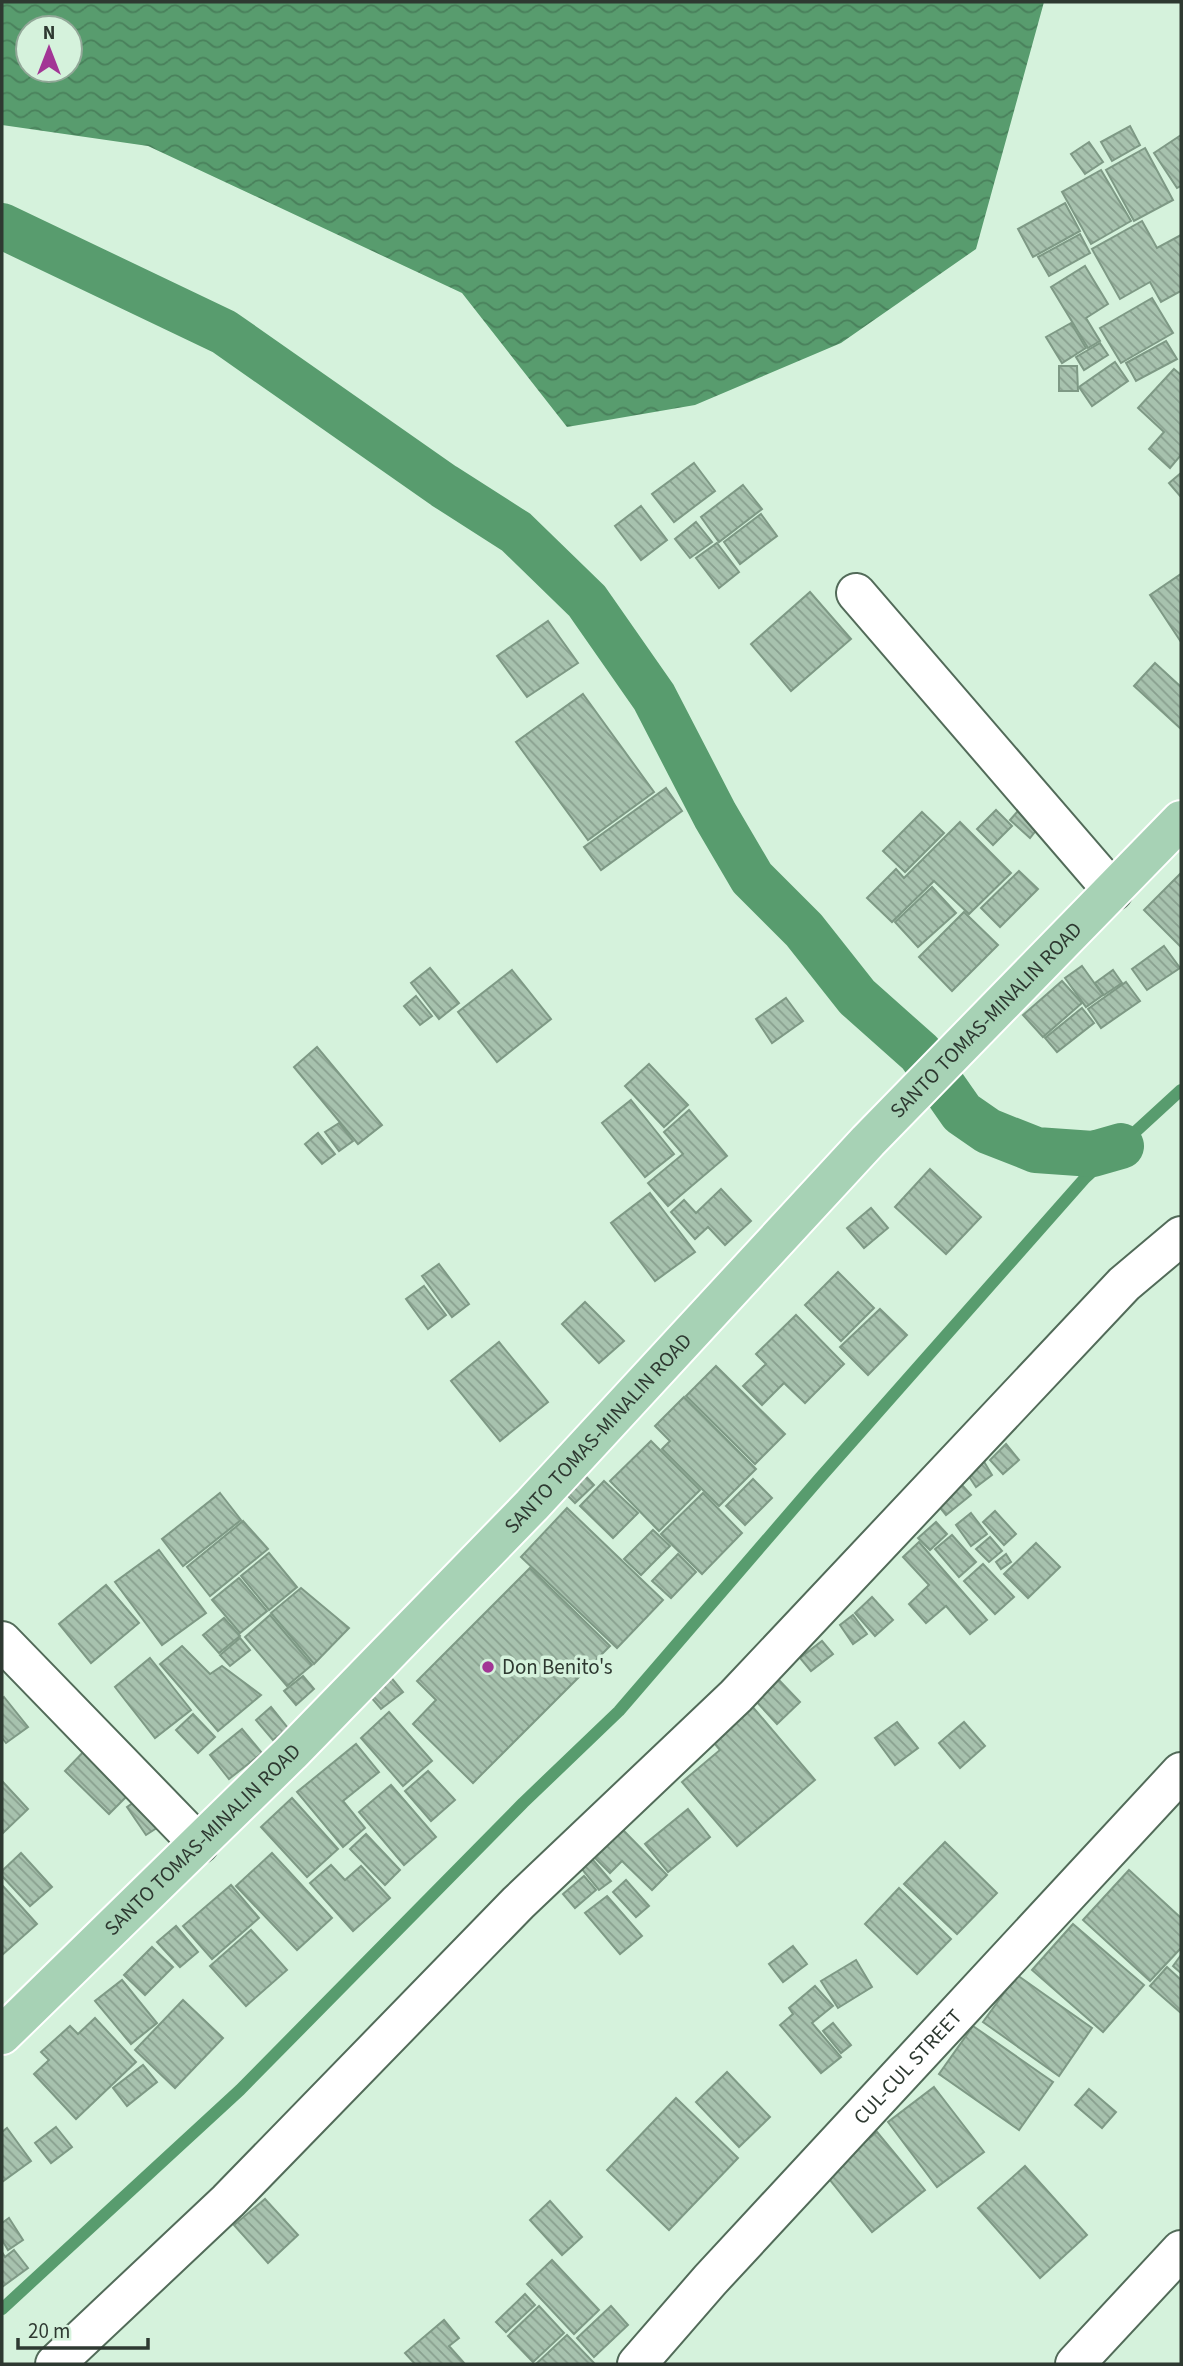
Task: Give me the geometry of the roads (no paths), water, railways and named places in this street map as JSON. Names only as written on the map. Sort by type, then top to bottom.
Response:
[{"type":"main road","name":"SANTO TOMAS-MINALIN ROAD","points":[[2,2035],[199,1844],[532,1505],[868,1141],[1181,820]]},
{"type":"street","points":[[856,593],[1112,891]]},
{"type":"street","points":[[55,2364],[228,2201],[518,1903],[736,1696],[1124,1284],[1181,1236]]},
{"type":"street","points":[[2,1641],[199,1844]]},
{"type":"street","name":"CUL-CUL STREET","points":[[637,2364],[710,2280],[1181,1772]]},
{"type":"street","points":[[1074,2364],[1181,2250]]},
{"type":"water","points":[[2,2],[1044,2],[976,249],[841,343],[695,405],[567,427],[462,293],[148,146],[2,125]]},
{"type":"waterway","points":[[2,226],[224,332],[444,486],[516,532],[587,601],[654,697],[715,815],[752,878],[804,930],[857,997],[920,1053],[962,1113],[988,1131],[1036,1150],[1093,1154],[1121,1146]]},
{"type":"waterway","points":[[2,2309],[240,2090],[523,1803],[619,1711],[819,1479],[1085,1178],[1181,1090]]},
{"type":"place","name":"Don Benito's","points":[[488,1667]]}]
